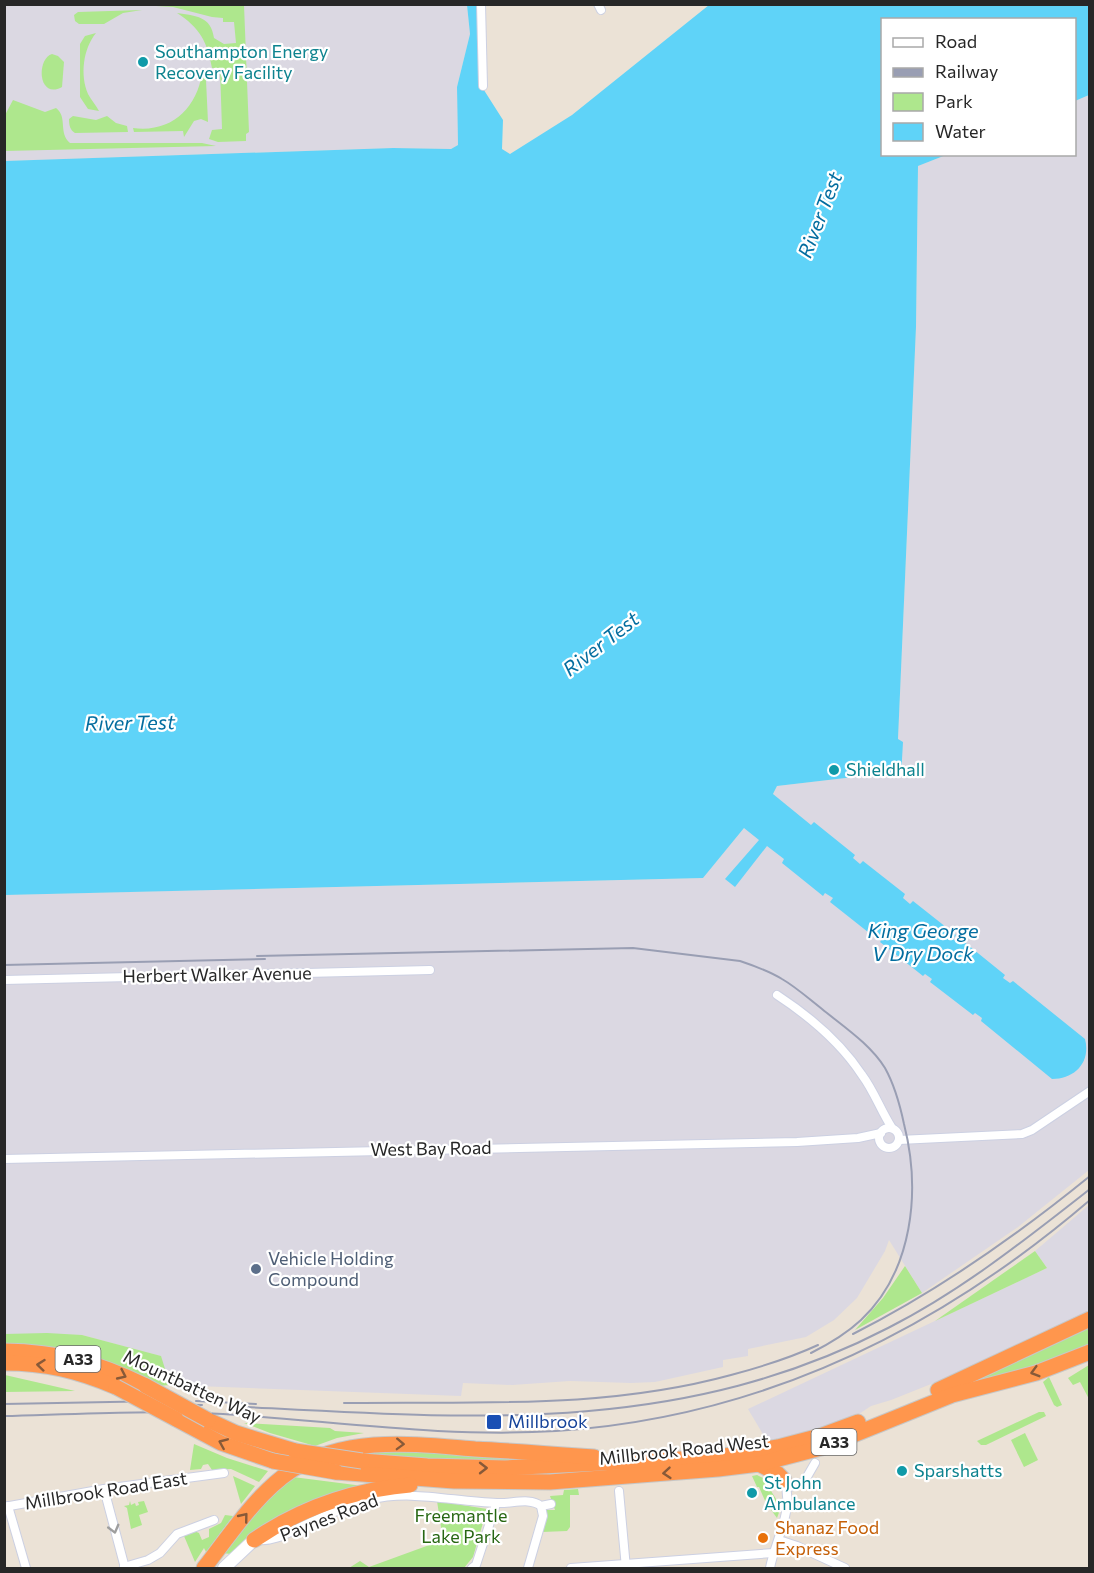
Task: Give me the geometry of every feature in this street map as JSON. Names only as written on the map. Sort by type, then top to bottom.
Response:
[{"type":"highway","name":"Millbrook Road West","points":[[362,1461],[495,1468],[719,1457],[777,1447],[820,1436],[959,1382],[1089,1319]]},
{"type":"highway","name":"Mountbatten Way","points":[[4,1351],[54,1354],[77,1359],[115,1371],[208,1420],[257,1440],[295,1451],[362,1461]]},
{"type":"highway","name":"Millbrook Road West","points":[[336,1472],[454,1480],[567,1481],[759,1464],[821,1448],[952,1395],[1036,1373],[1089,1352]]},
{"type":"highway","name":"Mountbatten Way","points":[[4,1363],[71,1370],[116,1387],[221,1443],[273,1461],[336,1472]]},
{"type":"highway","points":[[204,1569],[248,1511],[284,1476],[314,1459],[342,1450],[379,1443],[418,1444],[650,1462]]},
{"type":"highway","points":[[786,1484],[787,1467],[794,1455]]},
{"type":"highway","points":[[759,1464],[778,1474],[786,1484]]},
{"type":"highway","points":[[261,1541],[292,1517],[337,1499],[389,1487],[454,1480]]},
{"type":"street","points":[[481,4],[483,86]]},
{"type":"street","name":"Herbert Walker Avenue","points":[[4,980],[430,970]]},
{"type":"street","points":[[777,995],[807,1017],[847,1055],[862,1075],[892,1128],[897,1131],[899,1140]]},
{"type":"street","points":[[881,1110],[882,1132],[879,1138],[886,1147],[893,1147],[899,1140],[1022,1134],[1089,1091]]},
{"type":"street","points":[[882,1132],[892,1128]]},
{"type":"street","name":"West Bay Road","points":[[4,1159],[797,1142],[858,1138],[882,1132]]},
{"type":"street","name":"West Bay Road","points":[[858,1138],[881,1143]]},
{"type":"street","points":[[770,1569],[786,1511],[788,1496],[786,1484],[804,1482],[815,1463]]},
{"type":"street","name":"Millbrook Road East","points":[[6,1506],[206,1471],[224,1473]]},
{"type":"street","points":[[104,1490],[124,1568],[148,1560],[160,1553],[177,1534],[203,1529],[214,1521]]},
{"type":"street","points":[[619,1491],[626,1566]]},
{"type":"street","name":"Paynes Road","points":[[224,1569],[261,1541],[368,1500],[388,1496],[450,1498],[496,1503],[537,1502],[541,1506],[551,1504]]},
{"type":"street","points":[[472,1569],[476,1565],[496,1503]]},
{"type":"street","points":[[6,1506],[26,1569]]},
{"type":"street","points":[[528,1569],[543,1516],[541,1506]]},
{"type":"street","points":[[779,1540],[845,1569]]},
{"type":"street","points":[[571,1569],[773,1553]]},
{"type":"shaded area","points":[[4,5],[467,5],[470,34],[457,87],[458,145],[451,149],[393,148],[5,161]]},
{"type":"shaded area","points":[[1089,95],[1089,1170],[1018,1227],[922,1293],[889,1240],[885,1251],[857,1298],[834,1320],[806,1337],[748,1349],[748,1356],[723,1360],[723,1367],[655,1382],[570,1381],[512,1385],[463,1383],[461,1396],[170,1385],[160,1356],[82,1335],[5,1334],[4,895],[703,878],[744,828],[788,806],[773,795],[777,786],[871,775],[901,777],[898,739],[916,327],[918,166],[943,156],[1076,156],[1076,101]]},
{"type":"shaded area","points":[[1089,1205],[1089,1311],[946,1378],[871,1406],[859,1414],[810,1431],[767,1441],[748,1409],[1047,1268],[1035,1251]]},
{"type":"green space","points":[[139,5],[244,5],[249,132],[246,134],[246,141],[218,142],[209,139],[212,130],[222,129],[220,68],[212,68],[208,50],[201,36],[177,13],[202,18],[210,25],[214,38],[224,44],[236,43],[234,22],[223,22],[223,18],[173,7]]},
{"type":"green space","points":[[142,10],[123,13],[104,24],[79,24],[75,21],[74,15],[78,12]]},
{"type":"green space","points":[[96,33],[86,54],[84,79],[88,94],[99,111],[88,109],[80,97],[80,44],[85,36]]},
{"type":"green space","points":[[52,54],[64,62],[62,87],[54,90],[44,84],[42,77],[43,63]]},
{"type":"green space","points":[[202,74],[206,80],[208,122],[201,119],[194,121],[184,137],[183,131],[134,132],[133,128],[159,127],[180,116],[194,98]]},
{"type":"green space","points":[[13,100],[45,112],[56,108],[62,116],[64,135],[70,143],[202,143],[216,146],[5,151],[4,117]]},
{"type":"green space","points":[[73,116],[96,120],[107,116],[116,123],[127,126],[128,132],[75,133],[69,123],[69,119]]},
{"type":"green space","points":[[1035,1251],[1047,1268],[935,1321]]},
{"type":"green space","points":[[905,1266],[922,1293],[855,1330],[883,1298]]},
{"type":"green space","points":[[1089,1328],[1089,1347],[1055,1362],[978,1383],[977,1380]]},
{"type":"green space","points":[[4,1334],[82,1335],[161,1356],[170,1385],[158,1386],[5,1344]]},
{"type":"green space","points":[[1089,1365],[1089,1399],[1080,1382],[1073,1385],[1068,1378]]},
{"type":"green space","points":[[5,1375],[75,1391],[5,1392]]},
{"type":"green space","points":[[1049,1377],[1062,1405],[1057,1407],[1043,1382]]},
{"type":"green space","points":[[1039,1412],[1044,1412],[1046,1416],[986,1445],[981,1445],[977,1441]]},
{"type":"green space","points":[[244,1423],[330,1428],[335,1431],[364,1433],[337,1438],[315,1446]]},
{"type":"green space","points":[[1025,1433],[1038,1460],[1024,1467],[1011,1440]]},
{"type":"green space","points":[[194,1444],[227,1458],[268,1471],[259,1482],[231,1469],[212,1470],[208,1464],[203,1465],[201,1469],[190,1470]]},
{"type":"green space","points":[[382,1448],[556,1461],[446,1462],[354,1453]]},
{"type":"green space","points":[[757,1475],[763,1478],[781,1507],[777,1518],[752,1476]]},
{"type":"green space","points":[[233,1476],[255,1486],[241,1504]]},
{"type":"green space","points":[[293,1477],[363,1486],[232,1554],[220,1553],[263,1503]]},
{"type":"green space","points":[[578,1489],[579,1495],[570,1495],[570,1527],[567,1531],[542,1532],[545,1510],[555,1510],[550,1496],[563,1495],[564,1490]]},
{"type":"green space","points":[[130,1501],[131,1505],[135,1503],[136,1506],[139,1505],[138,1502],[144,1501],[148,1512],[139,1515],[142,1525],[131,1529],[127,1508],[124,1506],[129,1505]]},
{"type":"green space","name":"Freemantle Lake Park","points":[[437,1501],[487,1509],[473,1557],[464,1568],[349,1568],[360,1561],[369,1567],[443,1540]]},
{"type":"green space","points":[[225,1515],[233,1516],[206,1552],[204,1548],[195,1562],[184,1536],[194,1531],[199,1533],[202,1540],[209,1537],[209,1529],[221,1523]]},
{"type":"water","points":[[467,5],[478,5],[482,87],[503,120],[502,149],[510,154],[572,115],[709,5],[1089,5],[1089,95],[1076,101],[1076,18],[881,18],[881,156],[943,156],[918,166],[916,327],[898,739],[903,742],[901,777],[871,775],[777,786],[773,794],[811,825],[814,822],[855,855],[853,858],[860,864],[863,861],[905,894],[903,898],[910,904],[913,901],[956,935],[953,939],[960,944],[963,941],[1005,975],[1003,978],[1010,983],[1013,981],[1085,1039],[1086,1055],[1083,1062],[1068,1076],[1052,1079],[981,1021],[982,1018],[975,1013],[973,1015],[930,982],[932,979],[925,974],[923,976],[880,942],[883,938],[876,933],[873,936],[830,902],[833,898],[825,893],[823,896],[782,863],[784,859],[767,846],[735,887],[725,879],[759,840],[744,828],[703,878],[5,895],[4,161],[393,148],[451,149],[458,145],[457,87],[470,34]]},
{"type":"railway","points":[[257,956],[633,948],[740,961],[767,971],[792,986],[856,1036],[885,1068],[901,1110],[912,1176],[912,1203],[908,1229],[902,1254],[892,1278],[878,1300],[861,1320],[837,1338],[811,1353]]},
{"type":"railway","points":[[4,965],[265,959]]},
{"type":"railway","points":[[853,1334],[915,1300],[975,1262],[1090,1176]]},
{"type":"railway","points":[[247,1407],[413,1415],[574,1412],[654,1403],[732,1387],[810,1363],[888,1328],[941,1298],[992,1264],[1090,1189]]},
{"type":"railway","points":[[4,1416],[168,1412],[223,1414],[431,1431],[514,1433],[631,1423],[704,1408],[774,1387],[842,1360],[907,1327],[971,1290],[1031,1247],[1090,1200]]},
{"type":"railway","points":[[344,1403],[539,1401],[635,1394],[731,1375],[775,1362],[818,1345]]},
{"type":"railway","points":[[4,1404],[163,1401]]},
{"type":"railway","points":[[196,1401],[256,1404]]},
{"type":"railway","points":[[154,1404],[202,1405]]},
{"type":"place","name":"Southampton Energy Recovery Facility","points":[[143,62]]},
{"type":"place","name":"Shieldhall","points":[[834,770]]},
{"type":"place","name":"Vehicle Holding Compound","points":[[256,1269]]},
{"type":"place","name":"Millbrook","points":[[494,1422]]},
{"type":"place","name":"Sparshatts","points":[[902,1471]]},
{"type":"place","name":"St John Ambulance","points":[[752,1493]]},
{"type":"place","name":"Shanaz Food Express","points":[[763,1538]]},
{"type":"water label","name":"River Test","points":[[820,215]]},
{"type":"water label","name":"River Test","points":[[601,644]]},
{"type":"water label","name":"River Test","points":[[130,723]]},
{"type":"water label","name":"King George V Dry Dock","points":[[923,942]]}]
